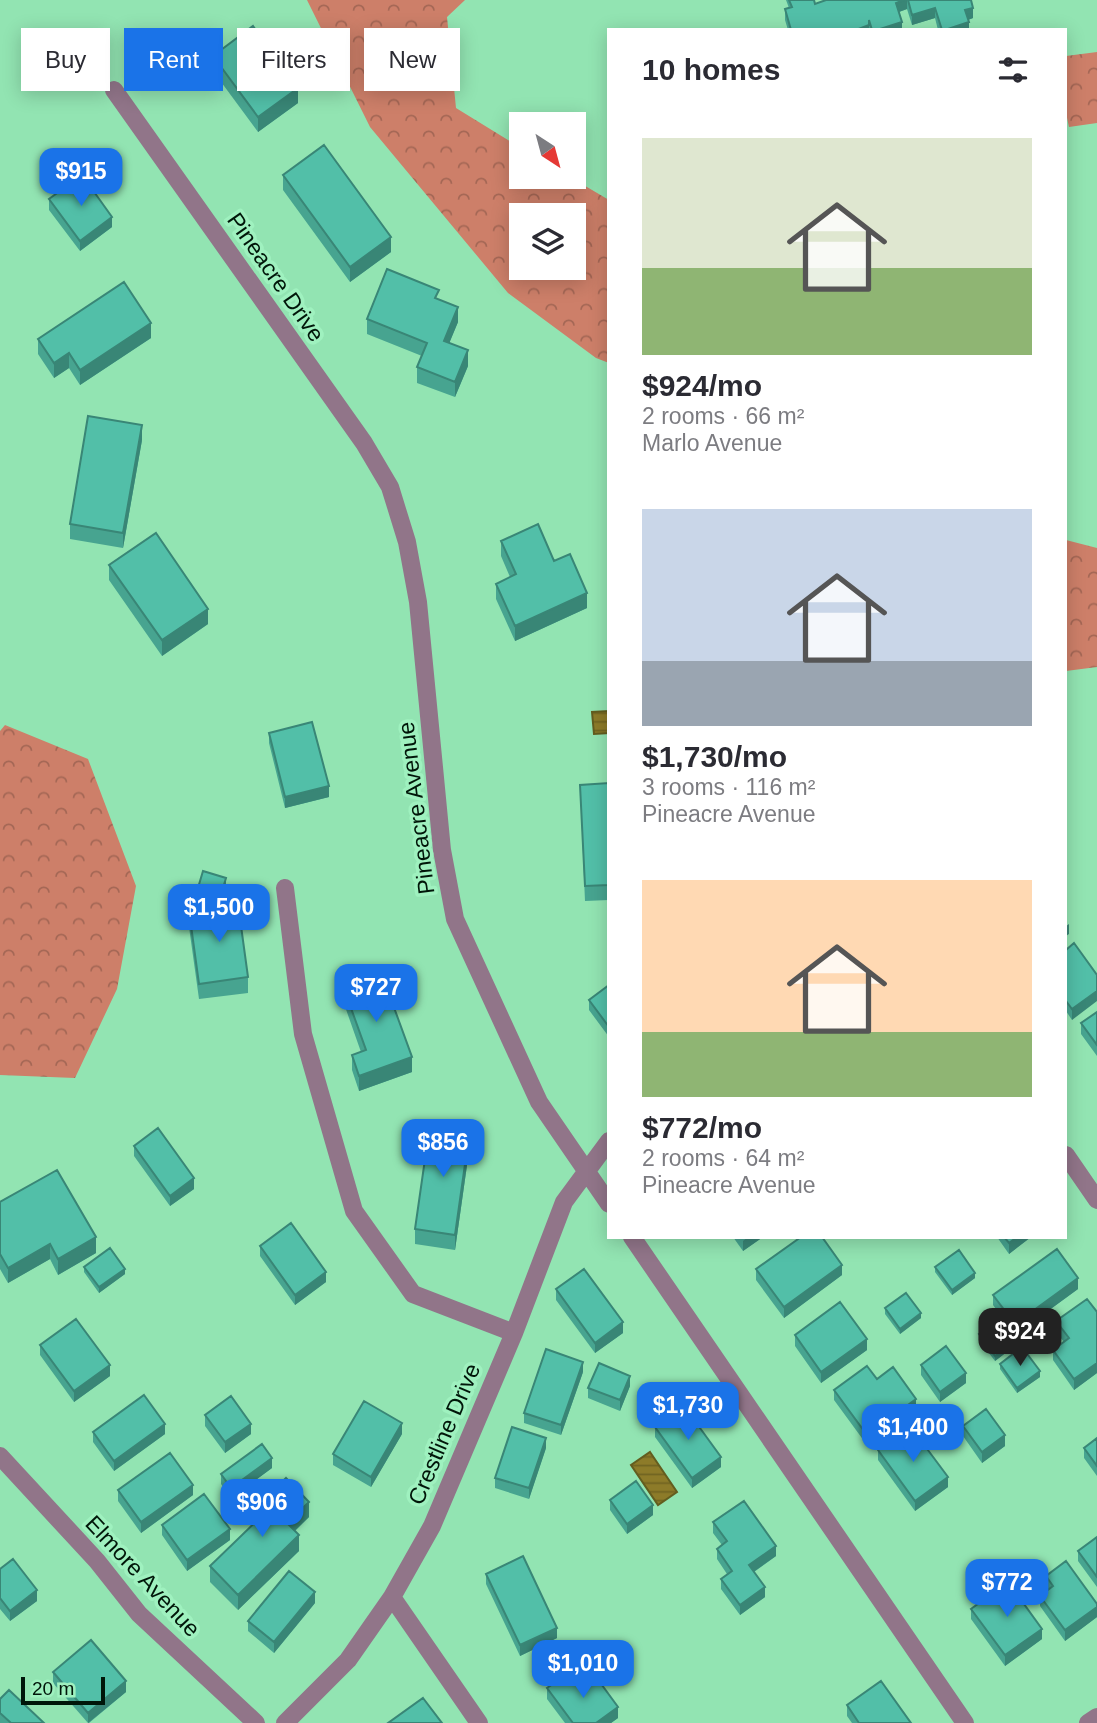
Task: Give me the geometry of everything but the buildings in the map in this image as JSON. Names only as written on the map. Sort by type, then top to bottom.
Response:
[{"type":"street","name":"Pineacre Drive","points":[[114,90],[364,443],[392,495]]},
{"type":"street","name":"Pineacre Avenue","points":[[392,495],[407,542],[418,602],[442,850],[455,919],[538,1102],[607,1201]]},
{"type":"street","points":[[285,888],[303,1034],[354,1211],[413,1294],[514,1332]]},
{"type":"street","name":"Crestline Drive","points":[[285,1723],[348,1660],[392,1597],[432,1525],[514,1332],[564,1202],[607,1144]]},
{"type":"street","points":[[1067,1156],[1097,1200]]},
{"type":"street","points":[[633,1239],[965,1723]]},
{"type":"street","name":"Elmore Avenue","points":[[0,1456],[97,1561],[139,1614],[256,1723]]},
{"type":"street","points":[[392,1597],[479,1723]]},
{"type":"street","points":[[1088,1723],[1097,1717]]},
{"type":"green space","points":[[307,0],[465,0],[447,17],[448,28],[364,28],[364,91],[454,91],[456,108],[509,141],[509,189],[586,189],[586,186],[607,199],[607,362],[596,358],[508,293],[370,127],[350,87],[350,28],[321,28]]},
{"type":"green space","points":[[1097,52],[1097,123],[1069,127],[1067,56]]},
{"type":"green space","points":[[1067,540],[1097,548],[1097,667],[1067,671]]},
{"type":"green space","points":[[5,725],[88,759],[136,886],[117,989],[75,1078],[0,1075],[0,731]]},
{"type":"shaded area","points":[[607,711],[607,733],[594,734],[592,712]]},
{"type":"shaded area","points":[[650,1452],[677,1492],[658,1505],[631,1465]]}]
